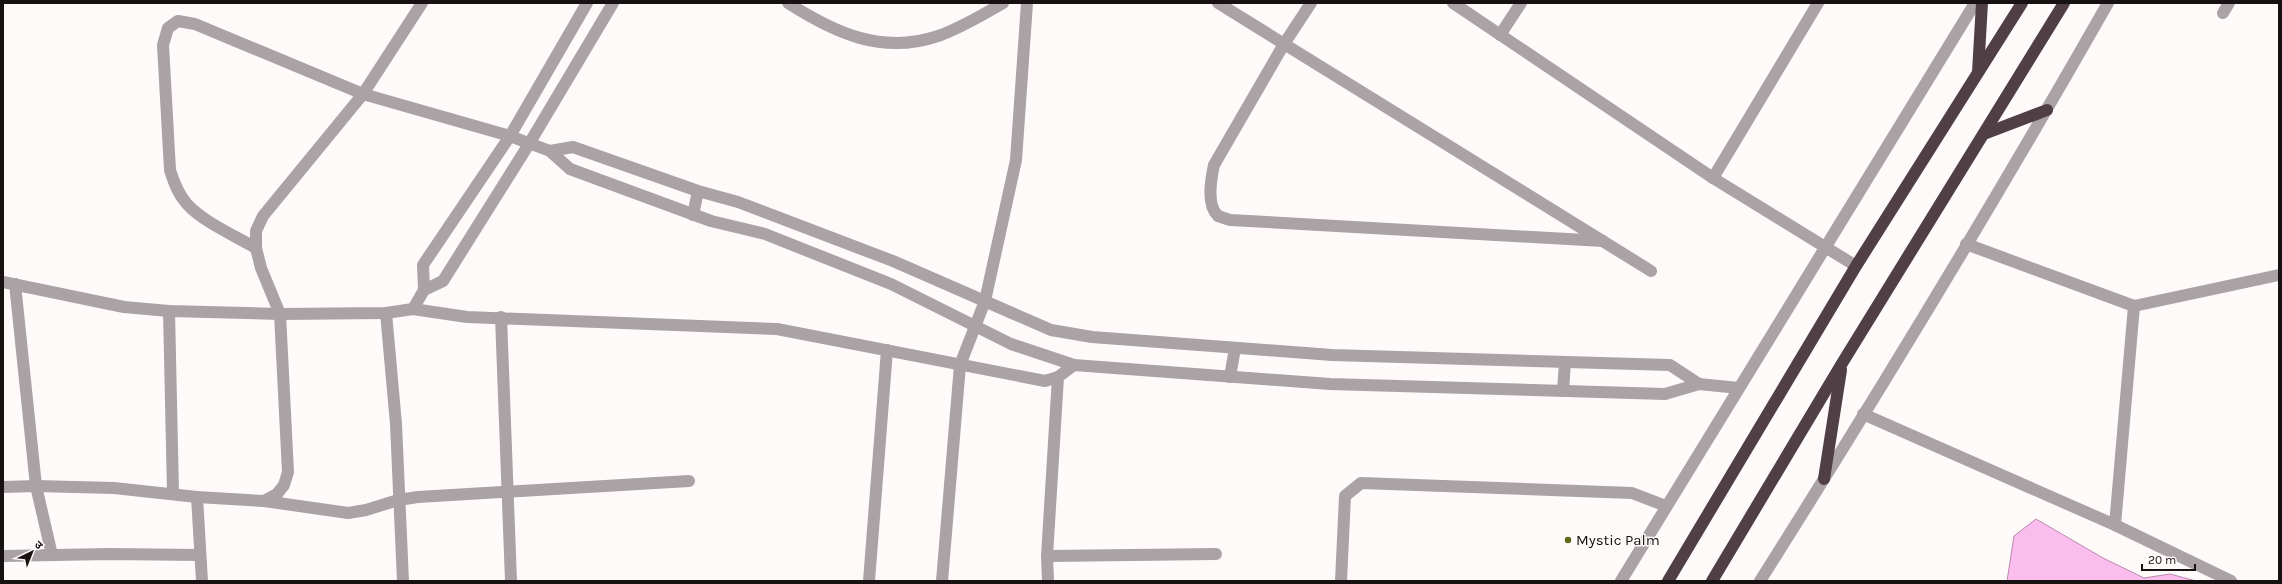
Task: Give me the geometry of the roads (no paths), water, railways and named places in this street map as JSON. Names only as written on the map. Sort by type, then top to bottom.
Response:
[{"type":"highway","points":[[1978,73],[1982,3]]},
{"type":"highway","points":[[1668,581],[1856,266],[2022,3]]},
{"type":"highway","points":[[1712,581],[1841,365],[2064,3]]},
{"type":"highway","points":[[1984,134],[2047,110]]},
{"type":"highway","points":[[1824,480],[1841,365]]},
{"type":"street","points":[[264,500],[277,494],[284,485],[288,472],[280,314],[261,268],[256,248],[256,231],[263,216],[363,94],[422,3]]},
{"type":"street","points":[[424,290],[422,265],[510,136],[587,3]]},
{"type":"street","points":[[413,309],[424,290],[443,281],[529,144],[613,3]]},
{"type":"street","points":[[795,5],[833,28],[868,42],[899,44],[937,36],[970,22],[1004,3]]},
{"type":"street","points":[[942,581],[960,365],[985,301],[1016,160],[1027,3]]},
{"type":"street","points":[[1218,3],[1651,271]]},
{"type":"street","points":[[1311,3],[1284,44],[1214,165],[1211,179],[1212,204],[1218,216],[1230,220],[1603,241]]},
{"type":"street","points":[[1454,3],[1713,178],[1856,266]]},
{"type":"street","points":[[1500,35],[1521,3]]},
{"type":"street","points":[[1713,178],[1818,3]]},
{"type":"street","points":[[1621,581],[1975,3]]},
{"type":"street","points":[[1760,581],[1824,480],[2047,110],[2108,3]]},
{"type":"street","points":[[256,248],[201,215],[187,204],[176,190],[170,170],[163,45],[168,28],[178,21],[195,24],[363,94],[510,136],[550,151],[570,169],[693,215],[711,221],[765,234],[891,284],[1011,344],[1074,365],[1330,384],[1665,394],[1699,384],[1739,388]]},
{"type":"street","points":[[550,151],[574,147],[698,190],[738,202],[893,261],[1050,330],[1092,337],[1332,355],[1670,365],[1699,384]]},
{"type":"street","points":[[693,215],[698,190]]},
{"type":"street","points":[[1966,244],[2134,306],[2279,275]]},
{"type":"street","points":[[3,282],[124,307],[169,311],[280,314],[386,312],[413,309],[467,317],[501,317],[778,329],[1045,381],[1058,377],[1074,365]]},
{"type":"street","points":[[15,284],[36,486],[52,555]]},
{"type":"street","points":[[2115,525],[2134,306]]},
{"type":"street","points":[[169,311],[174,493]]},
{"type":"street","points":[[386,312],[396,424],[398,500],[404,581]]},
{"type":"street","points":[[501,317],[506,491],[511,581]]},
{"type":"street","points":[[1230,377],[1235,348]]},
{"type":"street","points":[[869,581],[887,350]]},
{"type":"street","points":[[1563,391],[1565,362]]},
{"type":"street","points":[[1048,581],[1048,556],[1058,377]]},
{"type":"street","points":[[1863,414],[2115,525],[2231,581]]},
{"type":"street","points":[[3,487],[36,486],[114,488],[174,493],[197,497],[264,500],[348,513],[366,510],[398,500],[506,491],[689,482]]},
{"type":"street","points":[[1342,581],[1345,496],[1361,483],[1632,493],[1666,506]]},
{"type":"street","points":[[197,497],[202,581]]},
{"type":"street","points":[[1048,556],[1216,554]]},
{"type":"street","points":[[3,556],[200,555]]},
{"type":"place","name":"Mystic Palm","points":[[1568,540]]}]
